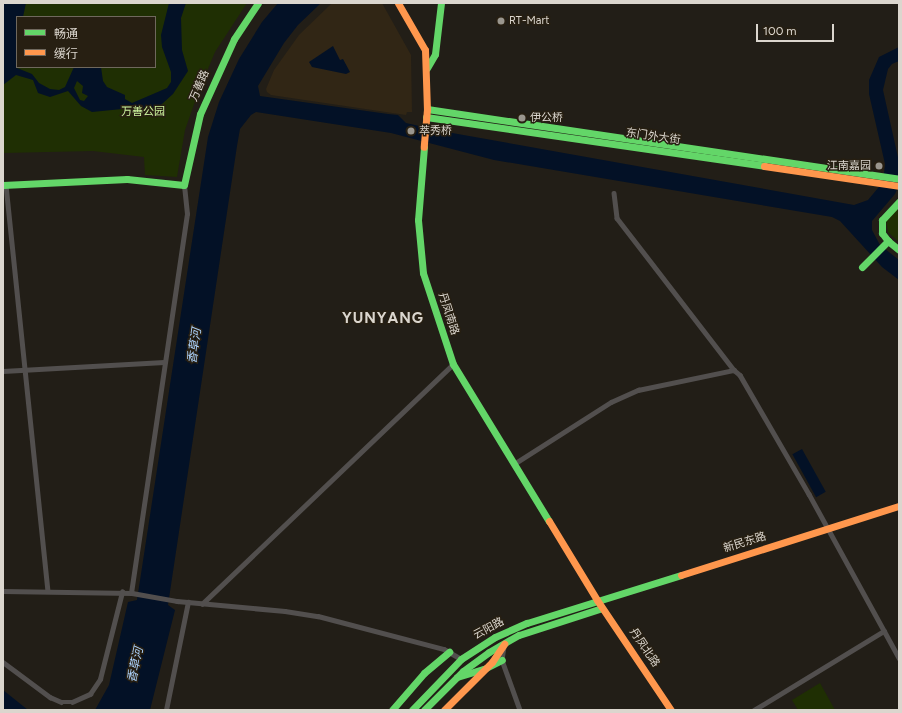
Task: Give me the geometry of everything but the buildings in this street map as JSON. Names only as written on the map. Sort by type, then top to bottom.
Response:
[{"type":"street","name":"万善路","points":[[184,185],[194,132],[200,114],[234,39],[258,3]]},
{"type":"street","name":"丹凤南路","points":[[398,3],[425,50],[427,68],[428,109],[426,117],[418,220],[423,273],[454,364],[597,600]]},
{"type":"street","points":[[427,68],[435,54],[441,3]]},
{"type":"street","name":"东门外大街","points":[[428,109],[876,179]]},
{"type":"street","name":"东门外大街","points":[[426,117],[876,179]]},
{"type":"street","points":[[48,591],[4,185],[127,179],[184,185],[187,214],[131,593]]},
{"type":"street","points":[[876,179],[899,179]]},
{"type":"street","points":[[876,179],[899,186]]},
{"type":"street","points":[[614,193],[617,218],[734,370],[740,375],[899,658]]},
{"type":"street","points":[[899,202],[882,220],[882,233],[887,242],[899,250]]},
{"type":"street","points":[[862,267],[887,242]]},
{"type":"street","points":[[3,371],[164,362]]},
{"type":"street","points":[[202,604],[454,364]]},
{"type":"street","points":[[514,464],[612,402],[638,390],[734,370]]},
{"type":"street","name":"新民东路","points":[[597,600],[899,506]]},
{"type":"street","points":[[3,591],[122,592],[177,601],[318,616],[448,652],[461,659]]},
{"type":"street","points":[[3,662],[50,697],[61,702],[72,702],[90,694],[100,679],[122,592]]},
{"type":"street","name":"丹凤北路","points":[[597,600],[671,710]]},
{"type":"street","name":"云阳路","points":[[412,710],[461,659],[495,637],[597,600]]},
{"type":"street","points":[[166,710],[188,602]]},
{"type":"street","name":"云阳路","points":[[424,710],[455,677],[505,643],[519,636],[602,608]]},
{"type":"street","points":[[754,710],[884,631]]},
{"type":"street","points":[[505,643],[502,660],[520,710]]},
{"type":"street","points":[[444,710],[484,669],[505,643]]},
{"type":"street","points":[[392,710],[424,673],[448,652]]},
{"type":"street","points":[[455,677],[484,669],[502,660]]},
{"type":"shaded area","points":[[332,3],[382,3],[411,55],[412,112],[407,112],[406,115],[271,95],[267,92],[266,89],[274,70],[299,35]]},
{"type":"green space","name":"万善公园","points":[[3,3],[247,3],[215,52],[198,93],[185,130],[177,177],[145,175],[144,157],[93,151],[3,153]]},
{"type":"green space","points":[[899,207],[899,242],[888,232],[886,220]]},
{"type":"green space","points":[[820,683],[835,710],[798,710],[792,700]]},
{"type":"water","points":[[3,3],[26,3],[23,16],[16,16],[16,68],[32,74],[39,83],[50,89],[59,90],[65,87],[74,68],[101,68],[103,81],[107,87],[125,95],[125,99],[132,103],[167,88],[171,82],[171,72],[162,47],[161,35],[169,3],[186,3],[181,18],[182,50],[188,71],[173,94],[153,112],[132,108],[92,112],[81,106],[68,91],[50,97],[38,93],[33,80],[16,75],[3,85]],"holes":[[[77,81],[83,86],[82,93],[88,96],[84,101],[80,100],[74,88]]]},
{"type":"water","name":"香草河","points":[[278,3],[321,3],[298,25],[284,43],[258,86],[260,96],[398,115],[406,123],[441,131],[854,205],[868,200],[883,182],[885,164],[869,94],[869,80],[879,57],[899,47],[899,61],[892,64],[888,69],[883,90],[899,162],[899,185],[895,194],[872,221],[872,230],[880,245],[899,260],[899,280],[882,267],[840,221],[832,217],[494,160],[391,133],[256,112],[251,115],[240,129],[168,605],[175,610],[150,710],[95,710],[109,685],[128,602],[137,600],[208,137],[219,102],[239,59],[262,22]]},
{"type":"water","points":[[333,46],[340,60],[343,59],[350,72],[346,74],[312,67],[309,62]]},
{"type":"water","points":[[802,449],[826,492],[816,497],[792,454]]},
{"type":"water","points":[[3,690],[28,710],[3,710]]},
{"type":"traffic: fast","points":[[3,185],[127,179],[184,185],[200,114],[234,39],[258,3]]},
{"type":"traffic: fast","points":[[427,68],[435,54],[441,3]]},
{"type":"traffic: fast","points":[[427,109],[899,179]]},
{"type":"traffic: fast","points":[[426,117],[764,166]]},
{"type":"traffic: fast","points":[[424,147],[418,220],[423,273],[453,364],[549,521]]},
{"type":"traffic: fast","points":[[862,267],[888,241],[882,233],[882,220],[899,202]]},
{"type":"traffic: fast","points":[[888,241],[899,250]]},
{"type":"traffic: fast","points":[[412,710],[461,659],[495,637],[527,623],[681,575]]},
{"type":"traffic: fast","points":[[424,710],[463,671],[489,652],[519,635],[602,608]]},
{"type":"traffic: fast","points":[[392,710],[424,673],[449,652]]},
{"type":"traffic: fast","points":[[457,677],[484,669],[502,660]]},
{"type":"traffic: slow","points":[[398,3],[425,50],[427,109],[424,147]]},
{"type":"traffic: slow","points":[[764,166],[899,186]]},
{"type":"traffic: slow","points":[[681,575],[899,506]]},
{"type":"traffic: slow","points":[[549,521],[597,600],[671,710]]},
{"type":"traffic: slow","points":[[444,710],[492,662],[504,644]]},
{"type":"place","name":"RT-Mart","points":[[501,21]]},
{"type":"place","name":"伊公桥","points":[[522,118]]},
{"type":"place","name":"萃秀桥","points":[[411,131]]},
{"type":"place","name":"江南嘉园","points":[[879,166]]},
{"type":"district","name":"YUNYANG","points":[[383,319]]}]
